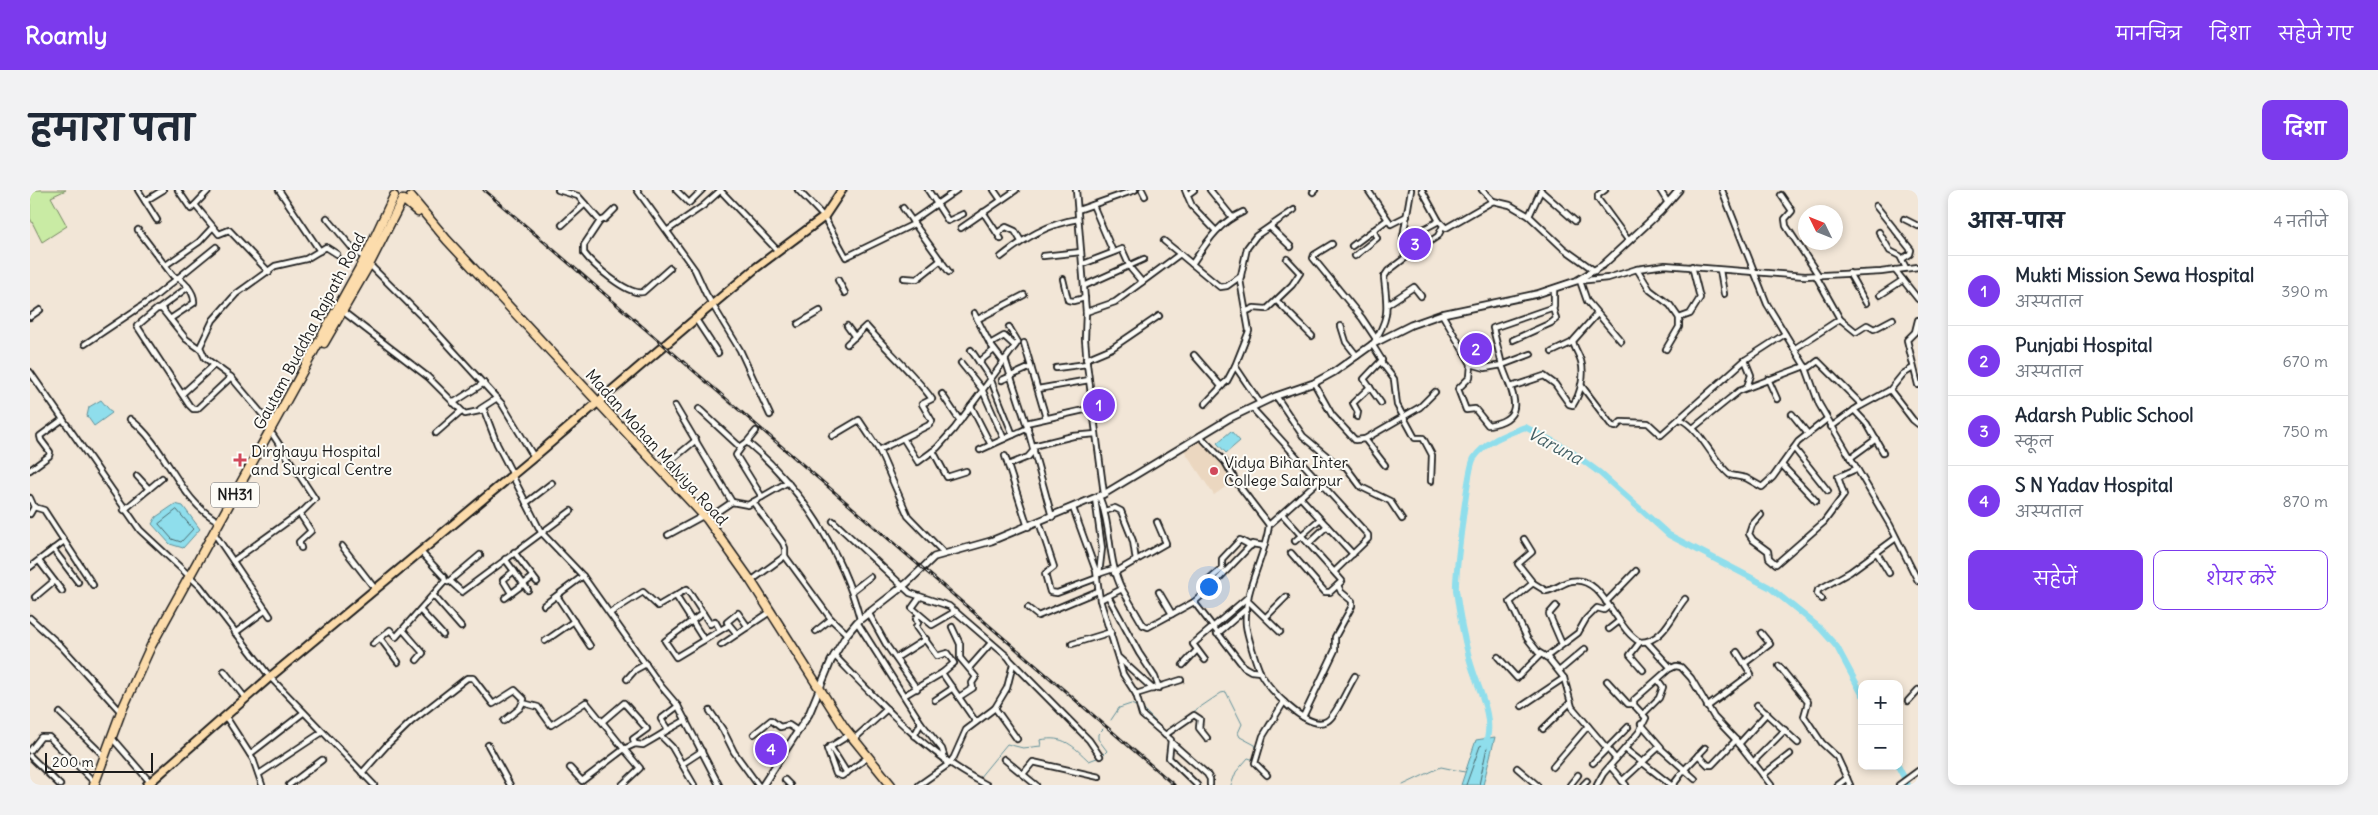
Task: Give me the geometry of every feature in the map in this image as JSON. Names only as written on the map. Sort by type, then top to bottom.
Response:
[{"type":"highway","name":"NH31","points":[[366,261],[408,197],[392,193]]},
{"type":"highway","name":"Gautam Buddha Rajpath Road","points":[[95,784],[104,756],[140,667],[366,261],[388,211],[392,193]]},
{"type":"highway","points":[[408,197],[416,210],[704,518],[819,694]]},
{"type":"highway","name":"Madan Mohan Malviya Road","points":[[598,403],[661,469],[704,518],[751,581],[819,694],[850,739],[887,785]]},
{"type":"highway","name":"NH31","points":[[215,534],[273,431]]},
{"type":"highway","name":"NH31","points":[[95,784],[112,739],[141,674],[191,577]]},
{"type":"highway","name":"Madan Mohan Malviya Road","points":[[866,759],[891,785]]},
{"type":"main road","points":[[149,784],[270,677],[598,403],[695,318],[824,216],[842,190]]},
{"type":"street","points":[[138,190],[158,220]]},
{"type":"street","points":[[145,201],[163,190]]},
{"type":"street","points":[[178,190],[191,209],[209,190]]},
{"type":"street","points":[[279,190],[320,250]]},
{"type":"street","points":[[558,190],[578,196],[600,221]]},
{"type":"street","points":[[638,190],[695,270],[740,350],[770,415]]},
{"type":"street","points":[[676,190],[689,203],[702,190]]},
{"type":"street","points":[[668,230],[702,206],[720,190],[778,251]]},
{"type":"street","points":[[798,190],[824,216],[846,257],[913,223],[957,190]]},
{"type":"street","points":[[928,190],[948,221],[963,214]]},
{"type":"street","points":[[994,190],[1001,200]]},
{"type":"street","points":[[961,228],[1016,190]]},
{"type":"street","points":[[1076,190],[1086,312],[1085,339],[1096,434],[1102,548],[1098,576],[1100,600],[1126,680],[1136,694],[1140,712],[1207,774],[1210,779],[1210,785]]},
{"type":"street","points":[[1078,210],[1135,190]]},
{"type":"street","points":[[1142,190],[1145,196]]},
{"type":"street","points":[[1194,190],[1186,192],[1192,206],[1215,230]]},
{"type":"street","points":[[1210,190],[1232,217]]},
{"type":"street","points":[[1368,190],[1387,220],[1393,224],[1407,216]]},
{"type":"street","points":[[1406,258],[1403,240],[1411,190]]},
{"type":"street","points":[[1422,190],[1439,221],[1444,226],[1449,227],[1493,201]]},
{"type":"street","points":[[1482,190],[1493,201],[1510,205],[1530,216],[1563,248],[1594,271]]},
{"type":"street","points":[[1660,190],[1668,203]]},
{"type":"street","points":[[1578,281],[1594,271],[1668,203],[1679,190]]},
{"type":"street","points":[[1722,190],[1764,298],[1805,367],[1815,396],[1827,420],[1896,538],[1918,581]]},
{"type":"street","points":[[1530,216],[1541,191],[1575,221]]},
{"type":"street","points":[[1602,191],[1598,199],[1628,240]]},
{"type":"street","points":[[1781,195],[1792,211],[1785,219],[1786,226],[1817,276],[1840,319],[1854,332],[1867,325],[1874,329],[1893,319]]},
{"type":"street","points":[[562,225],[585,204]]},
{"type":"street","points":[[1094,205],[1113,252]]},
{"type":"street","points":[[195,206],[212,228],[219,234],[229,230],[269,272]]},
{"type":"street","points":[[1876,206],[1910,250],[1910,254],[1902,259]]},
{"type":"street","points":[[903,208],[949,272]]},
{"type":"street","points":[[615,209],[605,219],[600,221],[584,245],[584,253],[606,274],[637,293],[643,292],[670,268]]},
{"type":"street","points":[[1205,404],[1223,386],[1235,366],[1250,331],[1241,289],[1241,276],[1249,245],[1256,236],[1294,210]]},
{"type":"street","points":[[983,212],[1001,239]]},
{"type":"street","points":[[1192,264],[1215,230],[1232,217],[1243,212]]},
{"type":"street","points":[[327,218],[353,249],[422,317],[484,384],[511,416],[534,457]]},
{"type":"street","points":[[1001,257],[1020,241],[1052,224],[1078,219]]},
{"type":"street","points":[[1904,219],[1918,226]]},
{"type":"street","points":[[1352,246],[1387,220]]},
{"type":"street","points":[[1403,240],[1439,221]]},
{"type":"street","points":[[1374,342],[1384,325],[1388,304],[1384,277],[1388,271],[1438,236],[1444,226]]},
{"type":"street","points":[[996,233],[1006,227],[1015,231],[1020,241]]},
{"type":"street","points":[[1270,227],[1291,247]]},
{"type":"street","points":[[166,265],[199,242],[212,228]]},
{"type":"street","points":[[138,230],[173,276],[180,278],[188,287],[195,302],[170,319]]},
{"type":"street","points":[[1354,256],[1377,238],[1373,230]]},
{"type":"street","points":[[1879,232],[1888,248],[1902,259],[1906,268]]},
{"type":"street","points":[[1164,241],[1220,287],[1227,286],[1241,276]]},
{"type":"street","points":[[1332,244],[1326,250],[1316,253],[1313,258],[1367,324],[1381,362],[1394,379],[1397,405],[1403,418],[1415,438],[1423,438],[1430,450],[1431,482]]},
{"type":"street","points":[[85,344],[152,299],[216,247]]},
{"type":"street","points":[[200,349],[208,327],[232,298],[277,265],[306,259],[327,247],[337,254]]},
{"type":"street","points":[[1083,264],[1122,249],[1130,266],[1142,282]]},
{"type":"street","points":[[1043,256],[1081,252]]},
{"type":"street","points":[[1086,312],[1115,302],[1180,254]]},
{"type":"street","points":[[1084,286],[1144,259]]},
{"type":"street","points":[[1247,310],[1254,308],[1267,310],[1300,273],[1287,259]]},
{"type":"street","points":[[904,278],[917,279],[941,260]]},
{"type":"street","points":[[763,785],[798,731],[819,694],[834,656],[847,634],[858,620],[902,586],[928,562],[944,553],[966,550],[1039,522],[1099,496],[1260,403],[1314,383],[1357,356],[1374,342],[1411,325],[1442,314],[1554,289],[1578,281],[1608,278],[1637,269],[1665,265],[1692,266],[1754,274],[1817,276],[1918,267]]},
{"type":"street","points":[[1679,318],[1690,314],[1700,298],[1692,266]]},
{"type":"street","points":[[1637,269],[1650,290],[1670,305],[1679,318],[1679,327],[1666,349]]},
{"type":"street","points":[[1720,270],[1724,294]]},
{"type":"street","points":[[1895,270],[1918,299]]},
{"type":"street","points":[[1849,273],[1866,303]]},
{"type":"street","points":[[1062,279],[1068,300],[1073,301],[1085,298]]},
{"type":"street","points":[[838,280],[845,293]]},
{"type":"street","points":[[1880,295],[1903,280]]},
{"type":"street","points":[[1578,281],[1583,294],[1597,314],[1621,341]]},
{"type":"street","points":[[188,287],[139,324],[137,328],[191,407],[197,409],[230,377]]},
{"type":"street","points":[[1388,304],[1414,287],[1421,296]]},
{"type":"street","points":[[1442,314],[1470,364],[1470,377],[1458,390],[1466,410],[1475,409],[1485,423],[1498,422],[1512,414],[1515,402],[1502,365],[1494,327],[1552,308],[1556,305],[1554,289]]},
{"type":"street","points":[[978,319],[1024,295]]},
{"type":"street","points":[[1277,301],[1312,336]]},
{"type":"street","points":[[160,308],[186,339],[200,349],[214,365],[230,377],[273,431],[315,499],[301,512],[233,561]]},
{"type":"street","points":[[1513,340],[1551,324],[1556,319],[1552,308]]},
{"type":"street","points":[[340,309],[428,377],[461,411],[468,415],[496,398]]},
{"type":"street","points":[[30,317],[40,310]]},
{"type":"street","points":[[798,324],[820,311]]},
{"type":"street","points":[[974,313],[990,344],[1004,360],[1011,376],[1028,428],[1052,516]]},
{"type":"street","points":[[1552,352],[1573,342],[1597,314]]},
{"type":"street","points":[[1056,368],[1087,362],[1112,348],[1159,316]]},
{"type":"street","points":[[695,318],[718,353]]},
{"type":"street","points":[[1794,349],[1840,319]]},
{"type":"street","points":[[1918,322],[1915,332],[1907,340],[1918,385]]},
{"type":"street","points":[[847,326],[855,337]]},
{"type":"street","points":[[847,344],[866,326],[903,367],[918,379],[932,399],[922,404],[932,421],[880,450]]},
{"type":"street","points":[[1341,326],[1346,342],[1357,356]]},
{"type":"street","points":[[903,438],[918,462],[933,452],[960,421],[1015,346],[1018,340],[1009,327]]},
{"type":"street","points":[[1581,384],[1591,400],[1614,427],[1621,422],[1648,424],[1661,435],[1745,360],[1785,334]]},
{"type":"street","points":[[990,344],[1003,336],[1015,346]]},
{"type":"street","points":[[1511,387],[1544,376],[1554,384],[1571,405],[1574,403],[1581,384],[1582,365],[1573,342]]},
{"type":"street","points":[[1024,343],[1046,418]]},
{"type":"street","points":[[971,350],[990,378],[1013,435]]},
{"type":"street","points":[[979,362],[994,350]]},
{"type":"street","points":[[1470,364],[1485,368],[1502,365],[1531,354]]},
{"type":"street","points":[[1194,355],[1220,385],[1223,386]]},
{"type":"street","points":[[1745,360],[1751,375],[1747,387]]},
{"type":"street","points":[[1693,428],[1736,393],[1747,387],[1805,367],[1810,367],[1818,361],[1862,405]]},
{"type":"street","points":[[1381,362],[1364,377],[1381,403]]},
{"type":"street","points":[[961,363],[982,389],[1004,439]]},
{"type":"street","points":[[182,394],[214,365]]},
{"type":"street","points":[[1235,366],[1260,403]]},
{"type":"street","points":[[1002,380],[1031,368]]},
{"type":"street","points":[[1832,427],[1854,410],[1890,390],[1903,374],[1913,368]]},
{"type":"street","points":[[30,372],[124,510],[146,537],[191,577],[270,677],[374,785]]},
{"type":"street","points":[[1768,379],[1777,398]]},
{"type":"street","points":[[1038,389],[1089,380]]},
{"type":"street","points":[[1314,383],[1332,415],[1356,440],[1365,439],[1403,418],[1424,405],[1434,392]]},
{"type":"street","points":[[453,403],[484,384]]},
{"type":"street","points":[[1357,417],[1358,412],[1354,403],[1370,387]]},
{"type":"street","points":[[1890,390],[1918,424]]},
{"type":"street","points":[[942,394],[960,421]]},
{"type":"street","points":[[1276,396],[1303,436],[1333,461],[1346,467],[1361,487],[1390,501],[1402,519]]},
{"type":"street","points":[[675,406],[732,502]]},
{"type":"street","points":[[971,406],[991,445]]},
{"type":"street","points":[[1026,423],[1093,408]]},
{"type":"street","points":[[1252,408],[1317,482],[1368,535],[1368,539],[1335,571]]},
{"type":"street","points":[[480,409],[486,414],[512,475],[541,532],[583,576],[678,706],[719,785]]},
{"type":"street","points":[[699,409],[741,448]]},
{"type":"street","points":[[1854,410],[1876,439],[1883,452]]},
{"type":"street","points":[[436,433],[461,411]]},
{"type":"street","points":[[1792,414],[1808,434]]},
{"type":"street","points":[[1680,418],[1693,428],[1706,448],[1730,475],[1746,478],[1762,487],[1769,482],[1794,448],[1808,434],[1827,420]]},
{"type":"street","points":[[30,470],[49,456],[50,452],[40,440],[40,436],[63,419]]},
{"type":"street","points":[[130,419],[145,432],[201,510],[220,522]]},
{"type":"street","points":[[832,436],[860,420],[880,450],[906,512],[944,553]]},
{"type":"street","points":[[980,450],[1028,428]]},
{"type":"street","points":[[756,431],[736,455],[762,497]]},
{"type":"street","points":[[1008,465],[1028,458],[1033,448],[1073,436],[1096,434]]},
{"type":"street","points":[[1200,436],[1225,462],[1237,484],[1269,525]]},
{"type":"street","points":[[1365,439],[1385,465]]},
{"type":"street","points":[[1850,458],[1876,439]]},
{"type":"street","points":[[661,469],[696,440]]},
{"type":"street","points":[[747,442],[770,461],[788,482],[816,523],[852,591],[858,620],[922,723],[942,749],[948,763]]},
{"type":"street","points":[[1794,448],[1828,491]]},
{"type":"street","points":[[933,452],[947,477],[966,471]]},
{"type":"street","points":[[1005,456],[1028,526]]},
{"type":"street","points":[[1782,465],[1816,501]]},
{"type":"street","points":[[1761,515],[1749,530],[1750,537],[1768,551],[1773,563],[1778,563],[1824,522],[1842,499],[1844,492],[1838,479],[1839,475],[1856,469]]},
{"type":"street","points":[[137,476],[149,489]]},
{"type":"street","points":[[124,510],[162,478]]},
{"type":"street","points":[[668,535],[732,502],[748,505],[788,482]]},
{"type":"street","points":[[1317,482],[1269,525],[1248,599],[1246,626],[1260,672],[1284,702],[1303,717],[1318,723],[1329,720],[1355,676]]},
{"type":"street","points":[[526,503],[552,483]]},
{"type":"street","points":[[1099,496],[1105,511],[1114,571],[1145,627],[1194,602],[1223,577],[1254,543],[1264,546]]},
{"type":"street","points":[[30,498],[34,507],[44,510],[92,584]]},
{"type":"street","points":[[1300,498],[1352,554]]},
{"type":"street","points":[[753,502],[785,548],[785,556],[831,619],[847,634]]},
{"type":"street","points":[[30,514],[34,507]]},
{"type":"street","points":[[1073,508],[1098,576]]},
{"type":"street","points":[[1105,511],[1115,508],[1121,511],[1133,541],[1136,560]]},
{"type":"street","points":[[421,552],[445,579],[462,592],[571,511]]},
{"type":"street","points":[[301,512],[300,515],[311,532],[299,542],[302,548]]},
{"type":"street","points":[[1282,514],[1342,580],[1330,592],[1325,592],[1291,553]]},
{"type":"street","points":[[1295,541],[1320,519]]},
{"type":"street","points":[[833,521],[902,586],[920,598],[943,602],[956,611],[1011,661],[1089,740],[1100,756]]},
{"type":"street","points":[[1039,522],[1054,567],[1046,574],[1050,592],[1057,593],[1114,571],[1166,543],[1157,522]]},
{"type":"street","points":[[1309,543],[1327,526]]},
{"type":"street","points":[[215,534],[270,616]]},
{"type":"street","points":[[1524,538],[1532,552],[1518,564],[1533,583],[1546,591],[1572,581],[1588,583],[1607,604],[1618,622],[1640,642],[1647,642],[1666,628],[1685,599]]},
{"type":"street","points":[[1822,600],[1817,594],[1818,590],[1850,572],[1896,538]]},
{"type":"street","points":[[1209,580],[1222,569],[1222,559],[1240,540],[1251,546]]},
{"type":"street","points":[[30,568],[64,541]]},
{"type":"street","points":[[342,546],[376,590]]},
{"type":"street","points":[[53,549],[78,582]]},
{"type":"street","points":[[514,552],[537,582]]},
{"type":"street","points":[[1877,553],[1889,573]]},
{"type":"street","points":[[451,582],[480,555]]},
{"type":"street","points":[[751,581],[785,556]]},
{"type":"street","points":[[505,559],[528,590]]},
{"type":"street","points":[[39,561],[62,591]]},
{"type":"street","points":[[511,593],[503,580],[514,571]]},
{"type":"street","points":[[1546,657],[1581,630],[1586,619],[1597,608],[1604,610],[1636,571]]},
{"type":"street","points":[[544,605],[583,576]]},
{"type":"street","points":[[505,598],[533,577]]},
{"type":"street","points":[[852,591],[870,577]]},
{"type":"street","points":[[373,644],[390,630],[396,637],[445,579]]},
{"type":"street","points":[[35,597],[54,581]]},
{"type":"street","points":[[1533,583],[1510,602],[1527,638],[1540,655],[1546,657],[1564,678],[1570,703],[1616,759]]},
{"type":"street","points":[[1303,717],[1335,650],[1335,637],[1352,606],[1352,600],[1341,592],[1338,585]]},
{"type":"street","points":[[1100,600],[1122,588]]},
{"type":"street","points":[[610,613],[643,592],[658,606],[687,589],[710,624],[715,621],[720,630]]},
{"type":"street","points":[[1028,608],[1038,616],[1098,591]]},
{"type":"street","points":[[1158,592],[1172,614]]},
{"type":"street","points":[[433,595],[461,627]]},
{"type":"street","points":[[556,596],[590,646]]},
{"type":"street","points":[[676,596],[704,640]]},
{"type":"street","points":[[1108,596],[1139,653],[1155,677],[1159,688]]},
{"type":"street","points":[[1266,617],[1286,597]]},
{"type":"street","points":[[920,598],[912,607],[919,615],[933,625],[956,611]]},
{"type":"street","points":[[1248,599],[1280,632]]},
{"type":"street","points":[[1206,660],[1193,644],[1248,599]]},
{"type":"street","points":[[1194,602],[1212,628],[1244,667],[1260,672]]},
{"type":"street","points":[[1556,606],[1549,614],[1562,644]]},
{"type":"street","points":[[1217,634],[1247,608]]},
{"type":"street","points":[[235,633],[266,610]]},
{"type":"street","points":[[420,610],[443,635]]},
{"type":"street","points":[[868,612],[917,689]]},
{"type":"street","points":[[703,613],[665,641],[676,657],[729,624]]},
{"type":"street","points":[[737,634],[727,622],[738,613],[748,627]]},
{"type":"street","points":[[722,645],[767,614]]},
{"type":"street","points":[[905,695],[954,665],[954,661],[947,653],[938,657],[916,627],[918,624],[916,619],[919,615]]},
{"type":"street","points":[[30,618],[62,648],[121,712]]},
{"type":"street","points":[[816,631],[831,619]]},
{"type":"street","points":[[545,641],[574,621]]},
{"type":"street","points":[[1609,629],[1618,622]]},
{"type":"street","points":[[952,627],[960,644],[960,658],[976,677],[972,683],[974,687],[959,697]]},
{"type":"street","points":[[403,630],[422,651],[422,656],[417,660]]},
{"type":"street","points":[[1072,644],[1111,632]]},
{"type":"street","points":[[1745,663],[1770,644],[1761,633]]},
{"type":"street","points":[[380,638],[398,662]]},
{"type":"street","points":[[896,658],[926,639]]},
{"type":"street","points":[[1640,642],[1630,655],[1644,670]]},
{"type":"street","points":[[1647,642],[1671,668]]},
{"type":"street","points":[[970,668],[991,643]]},
{"type":"street","points":[[1559,672],[1585,649]]},
{"type":"street","points":[[1183,666],[1197,650]]},
{"type":"street","points":[[1707,707],[1750,675],[1751,671],[1737,652]]},
{"type":"street","points":[[1498,656],[1517,678],[1540,655]]},
{"type":"street","points":[[834,656],[914,736],[948,763],[987,785]]},
{"type":"street","points":[[1118,657],[1153,689]]},
{"type":"street","points":[[918,785],[954,757],[964,733],[995,708],[1007,688],[1013,664],[1011,661]]},
{"type":"street","points":[[627,679],[635,670],[646,664]]},
{"type":"street","points":[[1633,704],[1643,691],[1671,668],[1676,666],[1685,671],[1707,707],[1771,785]]},
{"type":"street","points":[[1779,666],[1808,702],[1804,716],[1822,743],[1837,757],[1850,785]]},
{"type":"street","points":[[224,671],[246,699]]},
{"type":"street","points":[[942,673],[976,722]]},
{"type":"street","points":[[362,773],[400,733],[464,679],[473,678],[492,703],[495,704],[515,690],[524,699],[523,704],[504,721]]},
{"type":"street","points":[[1522,706],[1564,678]]},
{"type":"street","points":[[1136,694],[1181,680]]},
{"type":"street","points":[[1644,714],[1661,696],[1663,687],[1658,680]]},
{"type":"street","points":[[1597,785],[1602,774],[1639,732],[1641,724],[1646,718],[1633,704],[1628,704],[1607,681]]},
{"type":"street","points":[[936,700],[953,688]]},
{"type":"street","points":[[1908,701],[1918,690]]},
{"type":"street","points":[[523,704],[538,707],[552,725],[586,702],[603,720],[640,768],[622,785]]},
{"type":"street","points":[[1267,775],[1255,763],[1263,736],[1284,702]]},
{"type":"street","points":[[603,720],[624,703],[647,729],[633,740],[635,744]]},
{"type":"street","points":[[1543,729],[1570,703]]},
{"type":"street","points":[[1757,705],[1798,742]]},
{"type":"street","points":[[655,723],[678,706]]},
{"type":"street","points":[[995,708],[1017,738]]},
{"type":"street","points":[[866,759],[840,777],[836,774],[827,751],[830,746],[850,739],[887,709]]},
{"type":"street","points":[[710,711],[723,730],[734,752],[758,785]]},
{"type":"street","points":[[60,713],[104,756]]},
{"type":"street","points":[[250,754],[303,713]]},
{"type":"street","points":[[1698,755],[1708,765],[1712,765],[1767,713]]},
{"type":"street","points":[[1165,735],[1194,715],[1200,719],[1199,728],[1207,738]]},
{"type":"street","points":[[226,717],[250,754],[262,785]]},
{"type":"street","points":[[661,719],[668,730]]},
{"type":"street","points":[[570,768],[582,782],[624,749],[635,744],[643,745],[686,720]]},
{"type":"street","points":[[754,734],[771,720],[780,727],[789,725],[798,731]]},
{"type":"street","points":[[914,736],[922,723]]},
{"type":"street","points":[[1641,724],[1661,747],[1695,779]]},
{"type":"street","points":[[1553,767],[1588,726]]},
{"type":"street","points":[[1593,763],[1628,727]]},
{"type":"street","points":[[1753,762],[1786,730]]},
{"type":"street","points":[[259,774],[321,732]]},
{"type":"street","points":[[30,751],[41,737],[46,736],[95,784]]},
{"type":"street","points":[[661,736],[672,747],[694,785]]},
{"type":"street","points":[[112,739],[149,784]]},
{"type":"street","points":[[1172,743],[1168,751],[1169,758],[1197,785]]},
{"type":"street","points":[[488,745],[510,785]]},
{"type":"street","points":[[830,746],[847,773]]},
{"type":"street","points":[[1622,780],[1661,747]]},
{"type":"street","points":[[1625,749],[1672,785],[1684,769],[1705,748]]},
{"type":"street","points":[[682,764],[702,751]]},
{"type":"street","points":[[1763,776],[1790,754]]},
{"type":"street","points":[[30,756],[60,785]]},
{"type":"street","points":[[1004,759],[1036,785]]},
{"type":"street","points":[[289,785],[322,760]]},
{"type":"street","points":[[1023,774],[1033,762],[1099,777]]},
{"type":"street","points":[[1610,766],[1626,785]]},
{"type":"street","points":[[1517,768],[1537,785]]},
{"type":"street","points":[[1900,784],[1918,771]]},
{"type":"street","points":[[1570,785],[1578,775]]},
{"type":"street","points":[[1838,785],[1847,778]]},
{"type":"street","points":[[786,780],[790,785]]},
{"type":"shaded area","name":"Vidya Bihar Inter College Salarpur","points":[[1200,438],[1223,462],[1234,481],[1214,495],[1183,449]]},
{"type":"green space","points":[[30,190],[66,190],[51,197],[67,226],[42,242],[30,218]]},
{"type":"water","points":[[101,400],[112,413],[94,426],[87,416],[89,407]]},
{"type":"water","points":[[1231,431],[1240,441],[1226,453],[1217,443]]},
{"type":"water","points":[[175,504],[183,506],[200,529],[183,548],[170,544],[152,524],[156,517]]},
{"type":"water","points":[[1495,737],[1483,785],[1461,785],[1476,740]]},
{"type":"waterway","name":"Varuna","points":[[1485,745],[1488,735],[1487,714],[1468,653],[1456,590],[1462,522],[1471,465],[1474,458],[1490,443],[1525,427],[1566,448],[1600,473],[1669,535],[1769,587],[1820,628],[1837,647],[1858,686]]},
{"type":"waterway","points":[[1142,708],[1165,731],[1221,693],[1226,692],[1242,724],[1238,733],[1240,737],[1255,745],[1257,750]]},
{"type":"waterway","points":[[1111,720],[1119,708],[1131,704],[1138,707]]},
{"type":"waterway","points":[[979,778],[1007,744],[1023,748],[1041,746],[1040,740],[1056,739],[1073,746],[1089,761],[1102,756],[1107,751],[1098,739],[1098,734],[1103,729]]},
{"type":"waterway","points":[[1231,785],[1236,772],[1248,758],[1255,760]]},
{"type":"waterway","points":[[1403,785],[1441,767],[1465,772]]},
{"type":"waterway","name":"Varuna","points":[[1900,770],[1908,785]]},
{"type":"railway","points":[[484,190],[1174,785]]},
{"type":"place","name":"Adarsh Public School","points":[[1415,244]]},
{"type":"place","name":"Punjabi Hospital","points":[[1476,349]]},
{"type":"place","name":"Mukti Mission Sewa Hospital","points":[[1099,405]]},
{"type":"place","name":"Dirghayu Hospital and Surgical Centre","points":[[240,460]]},
{"type":"place","name":"Vidya Bihar Inter College Salarpur","points":[[1214,471]]},
{"type":"place","name":"S N Yadav Hospital","points":[[771,749]]}]
